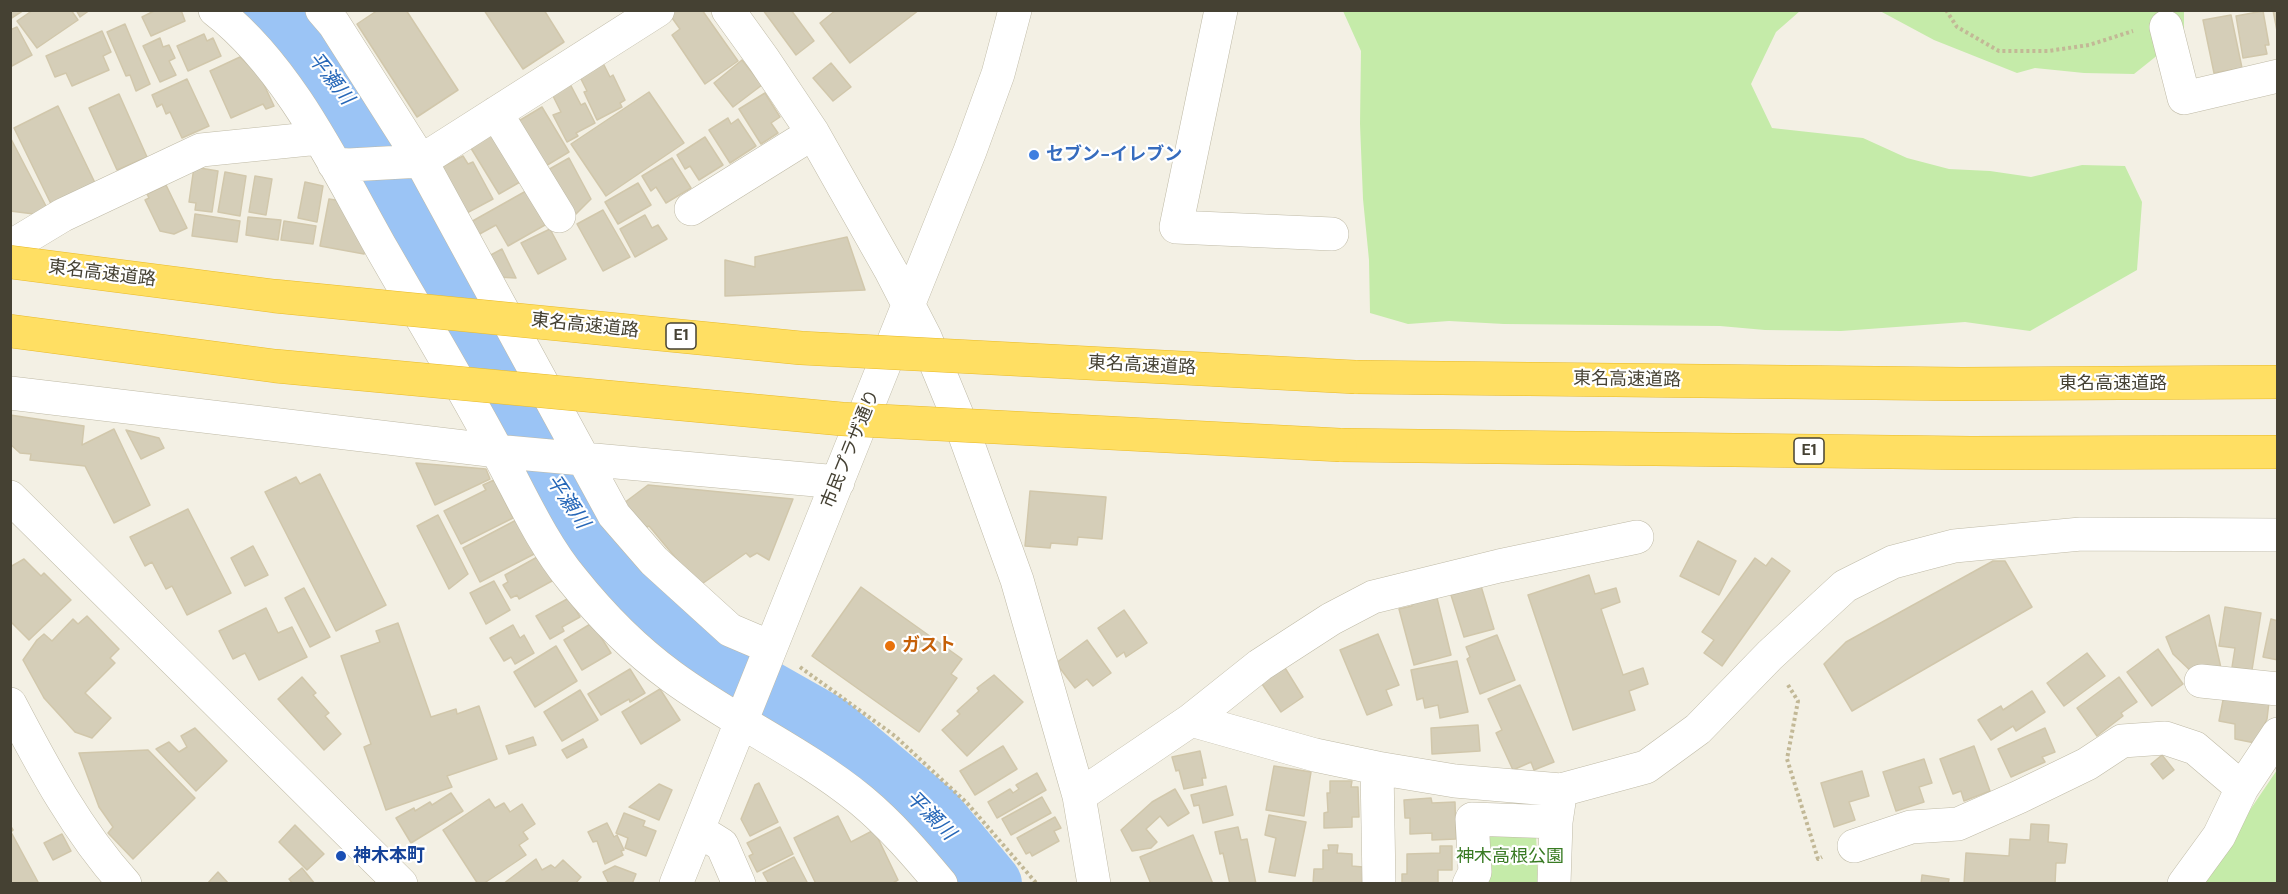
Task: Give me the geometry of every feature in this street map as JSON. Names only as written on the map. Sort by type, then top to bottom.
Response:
[{"type":"highway","name":"東名高速道路","points":[[10,262],[274,296],[801,348],[1355,377],[1962,384],[2277,382]]},
{"type":"highway","name":"E1","points":[[10,331],[274,366],[842,419],[1340,445],[1971,453],[2277,452]]},
{"type":"street","points":[[215,10],[231,23],[273,68],[334,156],[501,451],[535,522],[570,578],[627,639],[670,675],[742,715],[861,800],[902,838],[941,884]]},
{"type":"street","points":[[322,10],[334,24],[421,161],[614,514],[654,561],[730,630],[768,652]]},
{"type":"street","points":[[10,247],[63,216],[144,175],[201,150],[421,161],[658,10]]},
{"type":"street","name":"市民プラザ通り","points":[[676,884],[742,715],[838,482],[998,74],[1015,10]]},
{"type":"street","points":[[1221,10],[1176,228],[1332,234]]},
{"type":"street","points":[[732,12],[813,134],[908,303],[960,422],[1017,580],[1079,796],[1094,884]]},
{"type":"street","points":[[2166,27],[2184,98],[2277,76]]},
{"type":"street","points":[[496,113],[559,216]]},
{"type":"street","points":[[691,209],[813,134]]},
{"type":"street","points":[[10,393],[501,451],[838,482]]},
{"type":"street","points":[[10,497],[386,879]]},
{"type":"street","points":[[1469,884],[1475,872],[1472,819],[1559,806],[1646,767],[1698,729],[1770,655],[1845,586],[1893,562],[1954,546],[2081,534],[2277,536]]},
{"type":"street","points":[[1079,796],[1191,720],[1260,665],[1331,620],[1373,597],[1499,566],[1637,537]]},
{"type":"street","points":[[2201,681],[2277,689]]},
{"type":"street","points":[[10,704],[61,795],[101,858],[125,884]]},
{"type":"street","points":[[1191,720],[1316,755],[1455,781],[1559,806]]},
{"type":"street","points":[[2184,884],[2219,837],[2242,788],[2277,734]]},
{"type":"street","points":[[1854,846],[1911,827],[1958,824],[2019,798],[2087,764],[2122,741],[2165,738],[2195,748],[2242,788]]},
{"type":"street","points":[[1377,768],[1379,884]]},
{"type":"street","points":[[1554,884],[1559,806]]},
{"type":"street","points":[[698,830],[722,845],[739,884]]},
{"type":"path","points":[[1946,10],[1957,27],[1999,51],[2048,51],[2089,45],[2126,31],[2166,27]]},
{"type":"path","points":[[1770,655],[1798,701],[1787,759],[1818,859],[1854,846]]},
{"type":"path","points":[[798,666],[895,736],[967,802],[1038,884]]},
{"type":"green space","points":[[1343,11],[1800,11],[1776,32],[1751,84],[1772,128],[1863,138],[1907,158],[1949,169],[1990,171],[2031,177],[2082,165],[2125,166],[2142,202],[2137,270],[2030,331],[1965,322],[1841,331],[1765,330],[1720,326],[1504,324],[1449,321],[1408,324],[1370,313],[1369,260],[1363,199],[1360,124],[1361,51]]},
{"type":"green space","points":[[1880,11],[2184,11],[2184,34],[2134,74],[2084,73],[2035,68],[2017,73],[1934,40]]},
{"type":"green space","points":[[2277,770],[2277,883],[2193,884],[2229,841]]},
{"type":"green space","name":"神木高根公園","points":[[1492,829],[1536,834],[1538,883],[1481,884],[1482,840]]},
{"type":"building","points":[[10,10],[24,10],[10,19]]},
{"type":"building","points":[[33,10],[71,10],[78,20],[37,48],[17,21]]},
{"type":"building","points":[[76,10],[90,10],[80,17]]},
{"type":"building","points":[[156,10],[181,10],[185,21],[151,36],[142,17]]},
{"type":"building","points":[[378,10],[406,10],[458,90],[417,117],[357,24]]},
{"type":"building","points":[[484,10],[544,10],[564,42],[523,69]]},
{"type":"building","points":[[677,10],[702,10],[738,61],[705,84],[672,35],[680,29],[670,15]]},
{"type":"building","points":[[763,10],[791,10],[814,41],[796,55]]},
{"type":"building","points":[[836,10],[919,10],[850,63],[820,23]]},
{"type":"building","points":[[2273,10],[2278,10],[2278,36]]},
{"type":"building","points":[[2263,11],[2269,45],[2265,45],[2267,54],[2243,58],[2236,16]]},
{"type":"building","points":[[2231,15],[2242,68],[2214,73],[2203,20]]},
{"type":"building","points":[[125,24],[150,84],[136,91],[130,75],[126,76],[107,32]]},
{"type":"building","points":[[17,27],[32,55],[10,67],[10,30]]},
{"type":"building","points":[[102,31],[111,52],[103,56],[109,70],[72,86],[66,73],[55,77],[46,56]]},
{"type":"building","points":[[204,34],[207,41],[213,38],[221,56],[188,71],[177,46]]},
{"type":"building","points":[[160,38],[163,47],[169,45],[175,58],[169,61],[176,75],[160,82],[143,46]]},
{"type":"building","points":[[240,57],[260,76],[274,106],[266,109],[263,104],[231,118],[210,71]]},
{"type":"building","points":[[742,60],[762,85],[733,107],[714,83]]},
{"type":"building","points":[[603,63],[610,77],[613,75],[625,100],[620,103],[622,107],[597,120],[579,75]]},
{"type":"building","points":[[831,63],[851,87],[833,101],[813,78]]},
{"type":"building","points":[[187,79],[209,126],[182,138],[170,112],[166,114],[162,104],[157,107],[152,95]]},
{"type":"building","points":[[569,82],[581,105],[585,103],[595,123],[576,133],[578,136],[567,142],[553,115],[561,112],[551,92]]},
{"type":"building","points":[[649,92],[684,143],[606,196],[571,144]]},
{"type":"building","points":[[765,93],[780,117],[771,123],[778,133],[761,144],[739,109]]},
{"type":"building","points":[[119,94],[147,157],[117,170],[89,108]]},
{"type":"building","points":[[58,106],[97,187],[53,208],[14,128]]},
{"type":"building","points":[[542,107],[569,152],[544,167],[517,122]]},
{"type":"building","points":[[728,118],[731,124],[738,119],[756,146],[730,163],[709,130]]},
{"type":"building","points":[[487,128],[520,182],[499,194],[466,140]]},
{"type":"building","points":[[10,137],[47,208],[34,214],[10,211]]},
{"type":"building","points":[[705,137],[723,165],[699,180],[690,166],[685,169],[677,155]]},
{"type":"building","points":[[463,156],[468,164],[473,162],[493,199],[463,215],[438,169]]},
{"type":"building","points":[[569,158],[591,199],[572,218],[546,171]]},
{"type":"building","points":[[672,158],[691,188],[666,203],[656,187],[651,191],[642,176]]},
{"type":"building","points":[[194,167],[218,171],[212,212],[195,210],[196,203],[189,202]]},
{"type":"building","points":[[225,172],[246,176],[240,216],[218,212]]},
{"type":"building","points":[[255,176],[272,179],[266,215],[249,212]]},
{"type":"building","points":[[305,182],[323,186],[317,222],[298,218]]},
{"type":"building","points":[[638,183],[651,205],[618,224],[605,202]]},
{"type":"building","points":[[166,185],[187,228],[174,234],[160,231],[145,200],[149,198],[147,194]]},
{"type":"building","points":[[526,191],[545,225],[508,246],[496,225],[476,236],[469,223]]},
{"type":"building","points":[[329,199],[342,201],[367,240],[364,254],[320,246]]},
{"type":"building","points":[[603,210],[630,257],[603,271],[577,224]]},
{"type":"building","points":[[195,214],[240,221],[237,242],[192,236]]},
{"type":"building","points":[[645,215],[652,228],[658,225],[667,239],[635,257],[620,229]]},
{"type":"building","points":[[248,217],[281,220],[278,240],[246,235]]},
{"type":"building","points":[[284,221],[316,226],[313,244],[281,240]]},
{"type":"building","points":[[550,229],[566,259],[538,274],[521,243]]},
{"type":"building","points":[[847,237],[865,290],[725,296],[725,260],[755,267],[755,257]]},
{"type":"building","points":[[502,249],[516,278],[497,277],[487,257]]},
{"type":"building","points":[[10,415],[84,426],[82,445],[114,429],[150,505],[114,523],[85,466],[30,460],[31,454],[20,453],[10,444]]},
{"type":"building","points":[[126,430],[159,438],[164,448],[141,459]]},
{"type":"building","points":[[416,463],[486,469],[490,479],[435,505]]},
{"type":"building","points":[[320,474],[386,605],[336,631],[265,492],[296,477],[300,484]]},
{"type":"building","points":[[494,480],[513,518],[461,544],[444,511],[486,490],[483,485]]},
{"type":"building","points":[[648,485],[793,499],[769,560],[757,553],[750,557],[746,553],[699,586],[649,526],[643,529],[624,503]]},
{"type":"building","points":[[1030,491],[1106,497],[1102,539],[1078,537],[1077,545],[1051,543],[1050,548],[1025,546]]},
{"type":"building","points":[[188,509],[231,593],[187,615],[172,586],[166,589],[152,562],[145,566],[130,537]]},
{"type":"building","points":[[438,515],[468,574],[449,589],[417,526]]},
{"type":"building","points":[[522,517],[540,551],[480,582],[463,548]]},
{"type":"building","points":[[1698,541],[1736,561],[1719,595],[1680,576]]},
{"type":"building","points":[[253,546],[268,575],[245,586],[231,558]]},
{"type":"building","points":[[539,556],[552,581],[519,599],[517,595],[511,598],[503,585],[508,582],[505,575]]},
{"type":"building","points":[[1755,558],[1766,566],[1772,558],[1790,571],[1722,666],[1704,653],[1714,640],[1702,632]]},
{"type":"building","points":[[24,559],[41,576],[44,573],[71,600],[29,640],[10,621],[10,567]]},
{"type":"building","points":[[1993,561],[2005,561],[2032,607],[1852,711],[1824,664],[1846,642]]},
{"type":"building","points":[[1589,575],[1595,594],[1616,588],[1620,602],[1601,609],[1623,675],[1643,668],[1648,684],[1629,691],[1635,710],[1573,730],[1528,595]]},
{"type":"building","points":[[494,581],[510,610],[486,624],[470,593]]},
{"type":"building","points":[[1481,586],[1494,629],[1464,637],[1451,595]]},
{"type":"building","points":[[861,587],[962,659],[951,674],[957,678],[919,732],[812,656]]},
{"type":"building","points":[[304,588],[330,637],[310,647],[285,598]]},
{"type":"building","points":[[1436,594],[1451,655],[1414,665],[1399,609],[1412,606],[1411,600]]},
{"type":"building","points":[[569,598],[580,617],[562,627],[564,631],[550,639],[536,616]]},
{"type":"building","points":[[2225,607],[2261,613],[2252,670],[2232,667],[2235,648],[2219,646]]},
{"type":"building","points":[[266,608],[278,633],[292,627],[307,657],[259,680],[245,653],[233,659],[219,631]]},
{"type":"building","points":[[1124,610],[1147,643],[1126,657],[1124,652],[1117,657],[1098,628]]},
{"type":"building","points":[[2209,615],[2221,668],[2195,675],[2173,654],[2166,637]]},
{"type":"building","points":[[87,616],[119,649],[110,658],[115,663],[85,693],[111,718],[92,738],[75,732],[44,698],[23,660],[44,634],[52,641],[73,619],[78,624]]},
{"type":"building","points":[[2271,619],[2278,621],[2278,660],[2263,657]]},
{"type":"building","points":[[398,623],[431,717],[456,709],[457,714],[479,706],[497,759],[447,776],[452,787],[386,810],[364,747],[371,744],[341,656],[380,642],[376,631]]},
{"type":"building","points":[[592,623],[611,653],[582,670],[564,640]]},
{"type":"building","points":[[513,625],[520,638],[524,635],[534,653],[515,664],[511,657],[504,661],[490,638]]},
{"type":"building","points":[[1378,634],[1399,685],[1386,690],[1392,705],[1367,715],[1340,650]]},
{"type":"building","points":[[1497,635],[1515,680],[1480,694],[1467,659],[1470,657],[1466,647]]},
{"type":"building","points":[[1087,640],[1111,673],[1093,686],[1087,679],[1075,688],[1056,663]]},
{"type":"building","points":[[556,646],[577,681],[535,707],[514,672]]},
{"type":"building","points":[[2158,649],[2183,684],[2152,706],[2127,672]]},
{"type":"building","points":[[2087,653],[2105,676],[2064,706],[2047,683]]},
{"type":"building","points":[[1457,661],[1468,712],[1440,718],[1438,705],[1425,708],[1423,698],[1417,700],[1411,670]]},
{"type":"building","points":[[1282,663],[1303,697],[1281,712],[1258,678]]},
{"type":"building","points":[[630,669],[645,693],[601,715],[588,694]]},
{"type":"building","points":[[994,675],[1023,702],[967,756],[942,730],[960,714],[957,711],[979,691],[977,688]]},
{"type":"building","points":[[302,677],[316,693],[313,695],[329,713],[325,716],[341,734],[324,750],[278,699]]},
{"type":"building","points":[[2119,677],[2137,702],[2121,713],[2123,716],[2097,736],[2077,708]]},
{"type":"building","points":[[1520,685],[1554,762],[1534,770],[1531,762],[1513,770],[1496,733],[1502,730],[1488,699]]},
{"type":"building","points":[[660,689],[680,720],[641,744],[622,712]]},
{"type":"building","points":[[580,690],[598,720],[562,741],[544,712]]},
{"type":"building","points":[[2032,691],[2045,712],[2016,731],[2013,726],[1991,740],[1978,720],[2001,706],[2003,710]]},
{"type":"building","points":[[2224,695],[2269,702],[2267,719],[2255,743],[2235,739],[2235,724],[2219,721]]},
{"type":"building","points":[[1478,725],[1480,751],[1432,754],[1431,728]]},
{"type":"building","points":[[195,728],[227,761],[196,791],[156,749],[169,742],[179,752],[187,747],[181,736]]},
{"type":"building","points":[[2045,728],[2055,752],[2042,757],[2045,762],[2011,777],[1998,749]]},
{"type":"building","points":[[533,737],[536,745],[509,754],[506,746]]},
{"type":"building","points":[[583,739],[587,747],[567,758],[562,750]]},
{"type":"building","points":[[1003,746],[1017,769],[975,795],[960,771]]},
{"type":"building","points":[[1974,746],[1990,791],[1964,801],[1961,791],[1953,794],[1940,759]]},
{"type":"building","points":[[148,750],[195,798],[133,859],[108,833],[113,827],[99,807],[79,753]]},
{"type":"building","points":[[1200,751],[1206,778],[1202,778],[1203,785],[1184,789],[1179,770],[1176,771],[1172,757]]},
{"type":"building","points":[[2162,755],[2174,770],[2163,779],[2151,764]]},
{"type":"building","points":[[1924,759],[1932,783],[1919,787],[1924,802],[1896,811],[1883,772]]},
{"type":"building","points":[[1274,766],[1311,772],[1304,816],[1266,810]]},
{"type":"building","points":[[1862,771],[1869,796],[1849,802],[1855,820],[1834,827],[1821,783]]},
{"type":"building","points":[[1037,773],[1046,790],[997,818],[988,802],[1010,789],[1013,793],[1019,789],[1016,785]]},
{"type":"building","points":[[1330,781],[1352,781],[1351,787],[1358,787],[1359,817],[1352,817],[1352,827],[1324,828],[1324,813],[1328,812],[1327,793],[1330,793]]},
{"type":"building","points":[[759,783],[778,822],[750,836],[741,819],[755,785]]},
{"type":"building","points":[[659,784],[672,790],[659,820],[629,807]]},
{"type":"building","points":[[1226,786],[1233,815],[1203,823],[1199,805],[1194,806],[1191,795]]},
{"type":"building","points":[[1175,789],[1189,813],[1168,826],[1160,816],[1146,829],[1157,842],[1151,848],[1132,851],[1121,830],[1152,802]]},
{"type":"building","points":[[451,793],[463,811],[411,843],[396,818],[430,802],[432,805]]},
{"type":"building","points":[[1042,797],[1051,813],[1011,835],[1002,819]]},
{"type":"building","points":[[1431,798],[1432,803],[1455,802],[1456,839],[1432,840],[1432,833],[1410,834],[1410,818],[1405,818],[1404,800]]},
{"type":"building","points":[[489,799],[495,808],[504,803],[510,812],[522,804],[535,824],[523,832],[528,839],[519,845],[526,855],[483,884],[478,884],[443,830]]},
{"type":"building","points":[[624,813],[645,821],[643,826],[656,831],[646,856],[625,848],[628,838],[616,833]]},
{"type":"building","points":[[1269,815],[1306,822],[1295,876],[1269,872],[1276,838],[1265,835]]},
{"type":"building","points":[[838,816],[851,842],[874,830],[898,880],[891,884],[816,884],[794,838]]},
{"type":"building","points":[[1055,817],[1061,828],[1054,831],[1059,841],[1032,856],[1030,852],[1026,854],[1017,838]]},
{"type":"building","points":[[607,823],[614,837],[617,835],[624,850],[621,851],[623,855],[605,864],[597,841],[593,842],[588,832]]},
{"type":"building","points":[[2031,824],[2049,825],[2048,842],[2067,844],[2065,863],[2056,863],[2055,884],[1964,884],[1966,853],[2009,856],[2010,839],[2030,840]]},
{"type":"building","points":[[10,825],[13,830],[11,832],[38,882],[35,884],[10,884]]},
{"type":"building","points":[[295,825],[324,854],[307,870],[279,842]]},
{"type":"building","points":[[780,827],[793,854],[757,872],[749,856],[753,854],[747,843]]},
{"type":"building","points":[[1238,827],[1241,840],[1247,839],[1256,884],[1230,884],[1223,853],[1220,854],[1215,832]]},
{"type":"building","points":[[62,834],[71,851],[53,860],[44,843]]},
{"type":"building","points":[[1193,835],[1213,884],[1151,884],[1140,857]]},
{"type":"building","points":[[1328,845],[1338,845],[1337,853],[1352,854],[1352,866],[1363,867],[1362,884],[1313,884],[1314,869],[1323,869],[1323,850],[1329,850]]},
{"type":"building","points":[[1440,846],[1452,846],[1452,870],[1438,870],[1438,884],[1402,884],[1402,874],[1407,874],[1407,854],[1440,853]]},
{"type":"building","points":[[794,857],[808,884],[769,884],[763,873]]},
{"type":"building","points":[[536,859],[542,870],[551,865],[555,868],[563,860],[581,877],[575,884],[503,884]]},
{"type":"building","points":[[615,866],[636,874],[632,884],[609,884],[603,872]]},
{"type":"building","points":[[302,868],[315,884],[293,884],[289,879]]},
{"type":"building","points":[[218,872],[229,884],[207,884]]},
{"type":"building","points":[[1922,875],[1949,879],[1948,884],[1921,884]]},
{"type":"waterway","name":"平瀬川","points":[[272,10],[288,25],[345,92],[423,235],[477,345],[558,493],[617,571],[694,650],[828,726],[933,814],[991,884]]},
{"type":"place","name":"セブン-イレブン","points":[[1034,155]]},
{"type":"place","name":"ガスト","points":[[890,646]]},
{"type":"place","name":"神木本町","points":[[341,856]]}]
